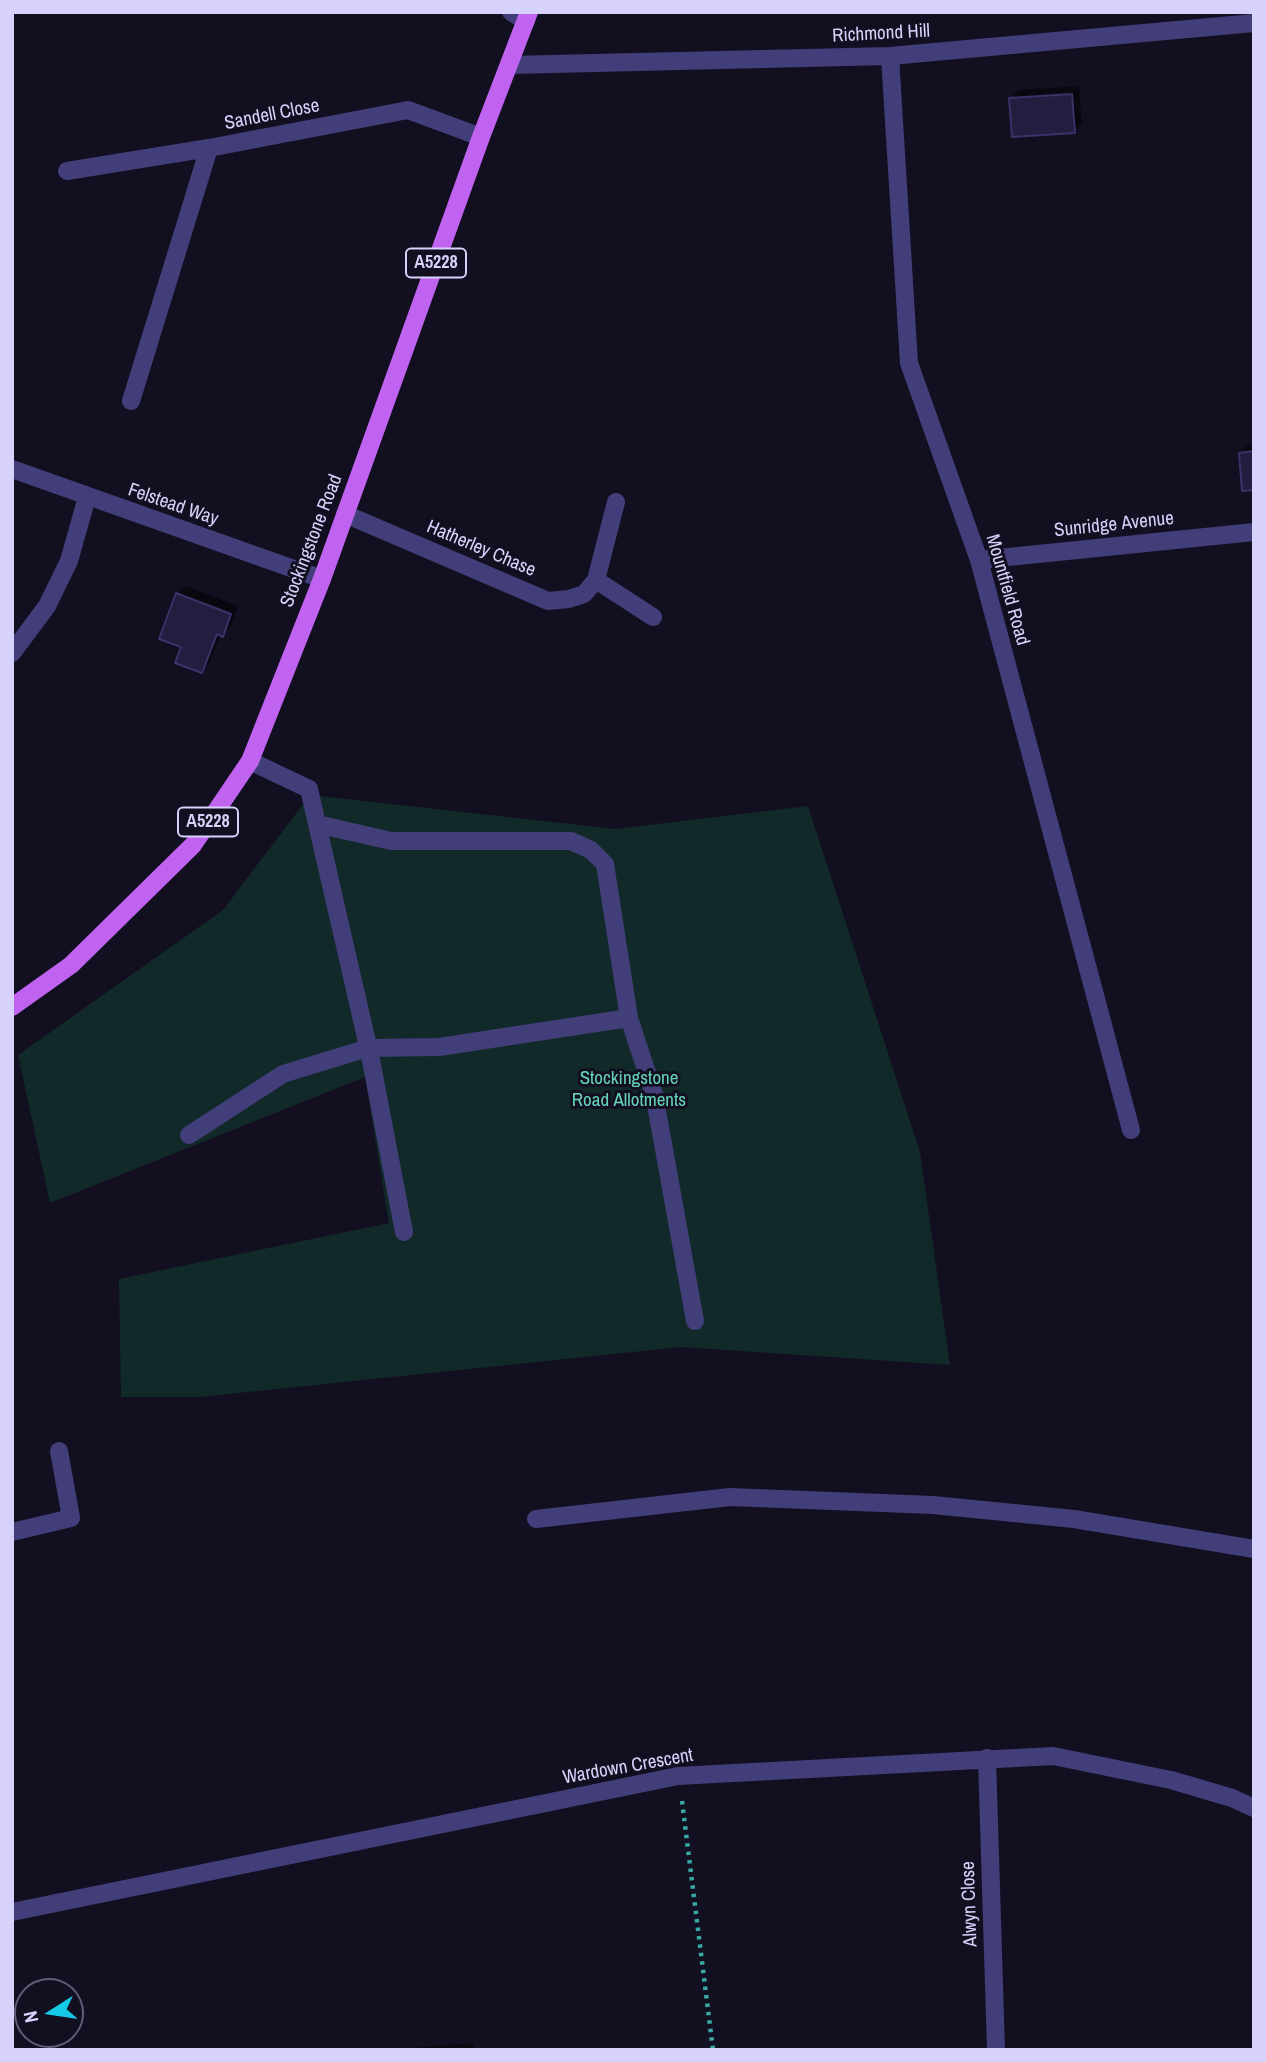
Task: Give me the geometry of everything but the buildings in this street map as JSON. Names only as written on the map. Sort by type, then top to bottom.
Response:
[{"type":"main road","name":"Stockingstone Road","points":[[12,1006],[71,965],[193,845],[250,761],[322,579],[481,137],[510,65],[522,15]]},
{"type":"street","name":"Richmond Hill","points":[[510,65],[890,56],[1254,23]]},
{"type":"street","name":"Mountfield Road","points":[[890,56],[909,363],[979,561],[1131,1130]]},
{"type":"street","name":"Sandell Close","points":[[67,171],[209,148],[408,110],[481,137]]},
{"type":"street","points":[[131,401],[209,148]]},
{"type":"street","name":"Felstead Way","points":[[12,469],[322,579]]},
{"type":"street","points":[[12,653],[47,606],[69,561],[87,497]]},
{"type":"street","points":[[616,502],[596,580],[653,617]]},
{"type":"street","name":"Hatherley Chase","points":[[345,514],[548,601],[584,594],[596,580]]},
{"type":"street","name":"Sunridge Avenue","points":[[979,561],[1254,532]]},
{"type":"street","points":[[250,761],[309,789],[368,1048],[404,1232]]},
{"type":"street","points":[[317,824],[391,841],[571,841],[590,850],[605,864],[629,1018],[654,1094],[695,1321]]},
{"type":"street","points":[[189,1135],[283,1074],[368,1048],[439,1047],[629,1018]]},
{"type":"street","points":[[12,1532],[71,1518],[59,1451]]},
{"type":"street","points":[[536,1519],[730,1497],[757,1498],[933,1506],[1074,1519],[1254,1549]]},
{"type":"street","name":"Wardown Crescent","points":[[12,1912],[678,1776],[1053,1756],[1171,1780],[1232,1798],[1254,1808]]},
{"type":"street","name":"Alwyn Close","points":[[987,1758],[996,2050]]},
{"type":"path","points":[[678,1776],[692,1865],[713,2050]]},
{"type":"green space","name":"Stockingstone Road Allotments","points":[[310,795],[615,829],[808,806],[920,1152],[950,1365],[681,1347],[200,1397],[121,1397],[119,1279],[389,1223],[365,1077],[50,1203],[18,1055],[223,910]]}]
